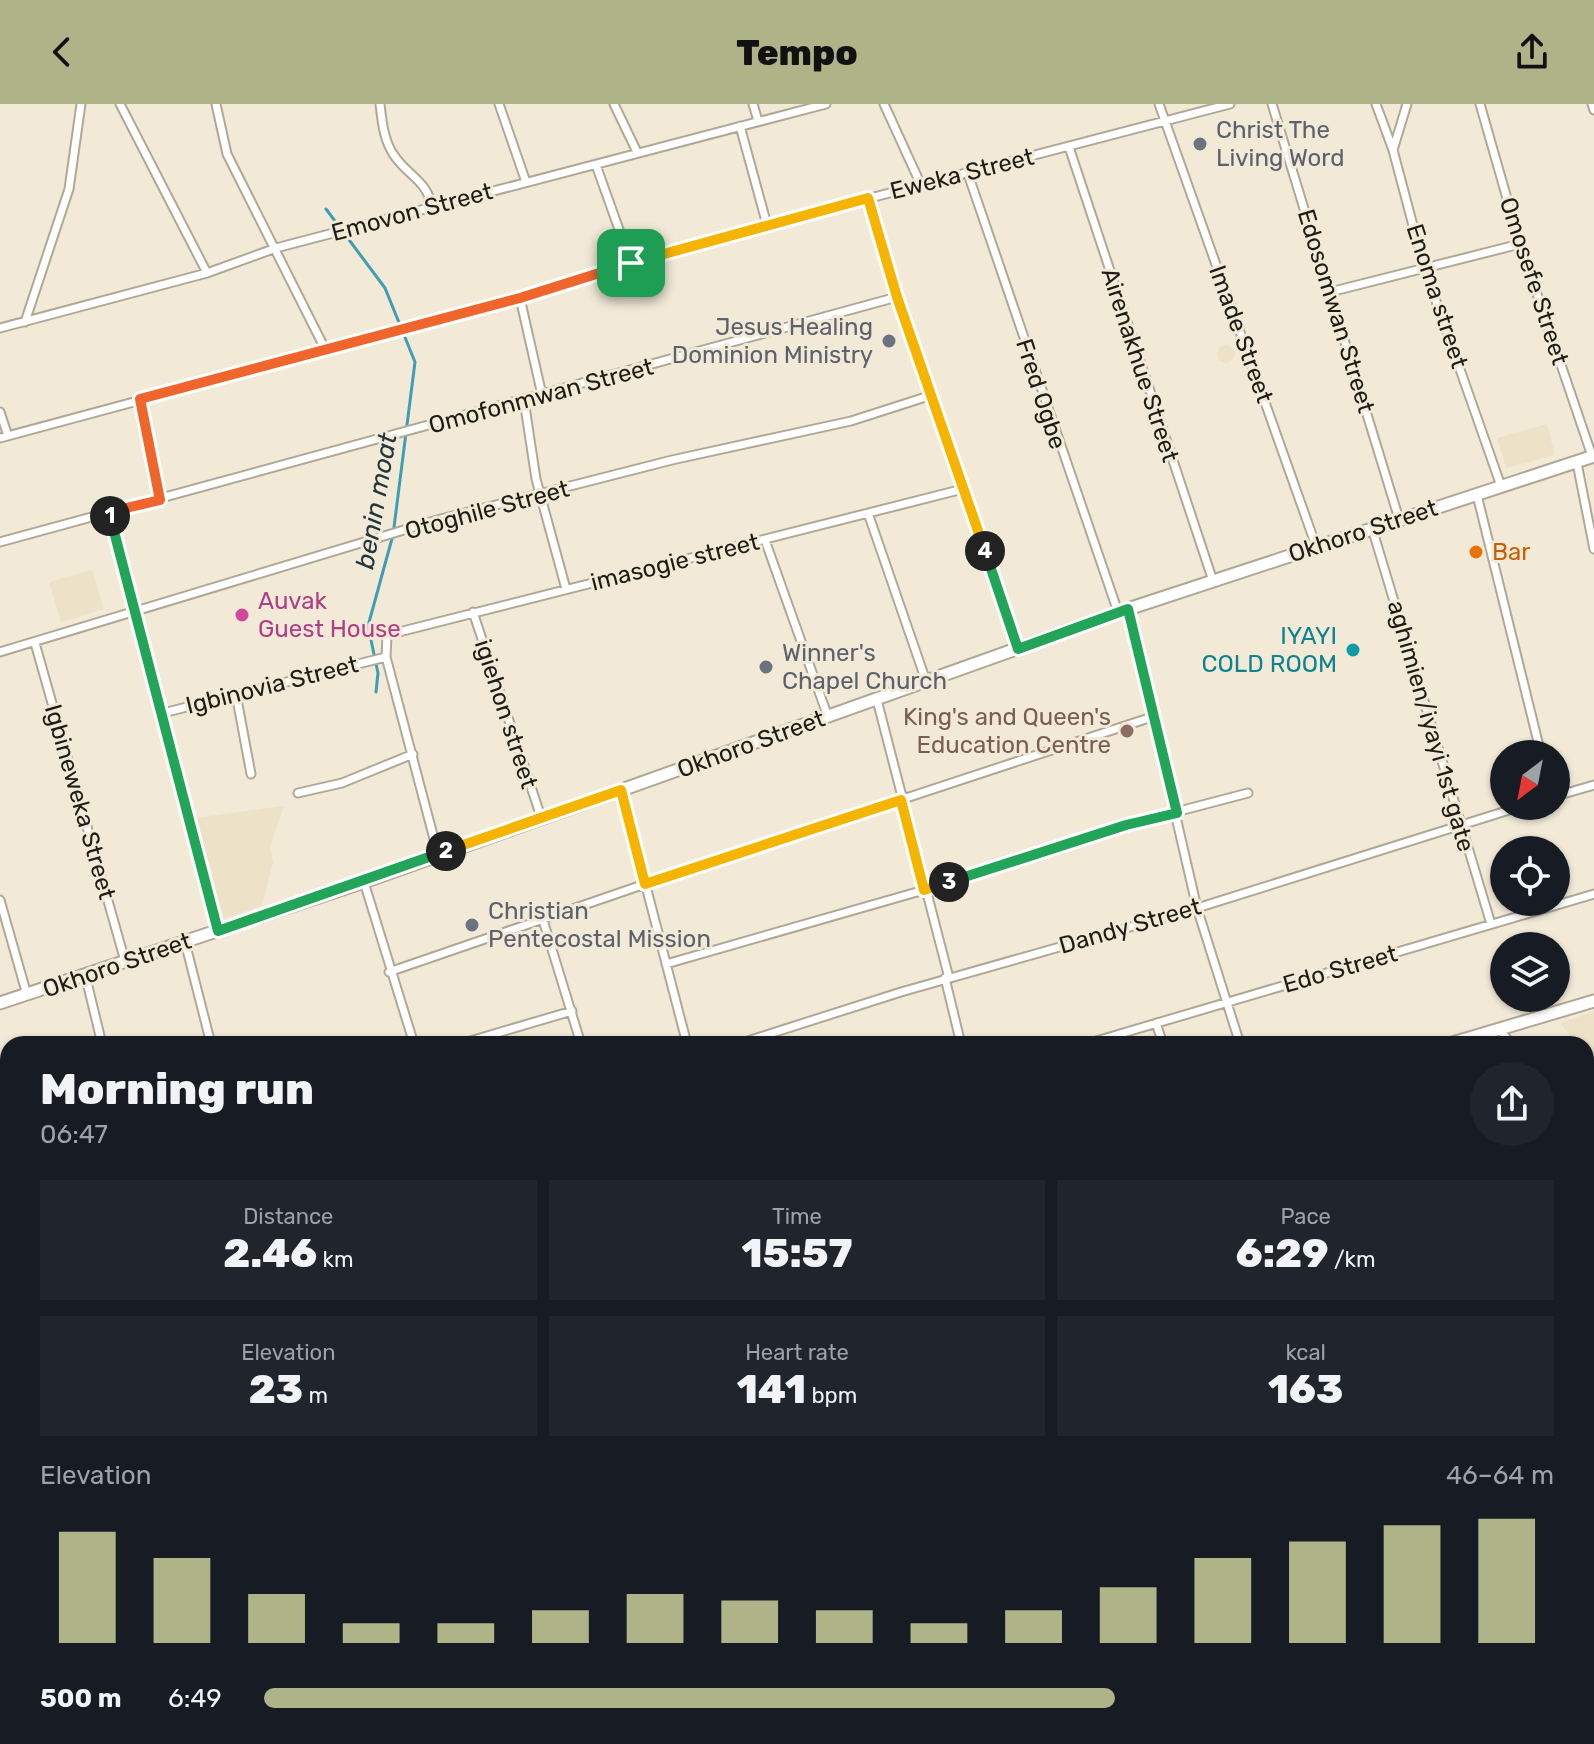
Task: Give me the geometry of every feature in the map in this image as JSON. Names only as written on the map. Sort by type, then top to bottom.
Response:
[{"type":"street","points":[[25,322],[69,189],[81,104]]},
{"type":"street","points":[[120,104],[207,273]]},
{"type":"street","points":[[216,104],[227,154],[325,349]]},
{"type":"street","points":[[380,104],[384,132],[393,154],[420,180],[432,207]]},
{"type":"street","points":[[499,104],[526,182]]},
{"type":"street","points":[[614,104],[637,152]]},
{"type":"street","points":[[753,104],[758,121]]},
{"type":"street","name":"Emovon Street","points":[[0,328],[207,273],[276,248],[826,104]]},
{"type":"street","points":[[884,104],[921,185]]},
{"type":"street","name":"Imade Street","points":[[1159,104],[1316,546]]},
{"type":"street","name":"Eweka Street","points":[[4,437],[520,298],[767,225],[1230,104]]},
{"type":"street","name":"Edosomwan Street","points":[[1272,104],[1399,519]]},
{"type":"street","name":"Enoma street","points":[[1376,104],[1393,150],[1424,267],[1501,486]]},
{"type":"street","points":[[1393,150],[1407,104]]},
{"type":"street","name":"Omosefe Street","points":[[1480,104],[1520,244],[1593,456]]},
{"type":"street","points":[[1592,104],[1594,110]]},
{"type":"street","points":[[740,126],[767,225]]},
{"type":"street","name":"Airenakhue Street","points":[[1069,147],[1213,581]]},
{"type":"street","points":[[596,165],[631,263]]},
{"type":"street","name":"Fred Ogbe","points":[[968,174],[1123,611],[1177,813],[1197,908],[1238,1036]]},
{"type":"street","points":[[868,198],[897,297],[1018,649]]},
{"type":"street","points":[[1330,292],[1520,244]]},
{"type":"street","name":"Omofonmwan Street","points":[[0,542],[897,297]]},
{"type":"street","points":[[520,298],[542,395]]},
{"type":"street","name":"Otoghile Street","points":[[0,652],[437,520],[542,496],[672,460],[851,421],[932,395]]},
{"type":"street","points":[[140,399],[160,500]]},
{"type":"street","points":[[524,400],[542,496],[566,589]]},
{"type":"street","points":[[0,412],[4,437]]},
{"type":"street","name":"Okhoro Street","points":[[0,1003],[364,882],[1123,611],[1593,456]]},
{"type":"street","points":[[1577,463],[1594,549]]},
{"type":"street","name":"imasogie street","points":[[386,657],[387,635],[963,489]]},
{"type":"street","points":[[1477,495],[1538,740]]},
{"type":"street","points":[[109,512],[159,714],[218,931]]},
{"type":"street","points":[[868,513],[926,681]]},
{"type":"street","name":"aghimien/iyayi 1st gate","points":[[1372,528],[1427,702],[1459,825],[1491,924]]},
{"type":"street","points":[[765,540],[828,717]]},
{"type":"street","name":"igiehon street","points":[[473,612],[541,817]]},
{"type":"street","name":"Igbineweka Street","points":[[35,643],[125,961]]},
{"type":"street","points":[[386,657],[438,854]]},
{"type":"street","name":"Igbinovia Street","points":[[159,714],[386,657]]},
{"type":"street","points":[[236,694],[251,774]]},
{"type":"street","points":[[877,700],[959,1036]]},
{"type":"street","points":[[389,972],[1152,717]]},
{"type":"street","points":[[298,793],[342,783],[413,754]]},
{"type":"street","points":[[1570,792],[1594,785]]},
{"type":"street","points":[[621,790],[685,1036]]},
{"type":"street","points":[[666,964],[924,890],[1126,825],[1248,793]]},
{"type":"street","name":"Dandy Street","points":[[763,1036],[947,978],[1197,908],[1490,816]]},
{"type":"street","points":[[364,882],[389,972],[411,1036]]},
{"type":"street","name":"Edo Street","points":[[1113,1036],[1594,894]]},
{"type":"street","points":[[0,900],[27,995]]},
{"type":"street","points":[[543,920],[579,1036]]},
{"type":"street","points":[[185,942],[209,1036]]},
{"type":"street","points":[[85,974],[100,1036]]},
{"type":"street","points":[[1478,1036],[1594,1001]]},
{"type":"street","points":[[493,1036],[572,1011]]},
{"type":"street","points":[[1156,1023],[1160,1036]]},
{"type":"street","points":[[1500,1030],[1505,1036]]},
{"type":"shaded area","points":[[1226,345],[1235,354],[1226,363],[1217,354]]},
{"type":"shaded area","points":[[1547,424],[1555,455],[1506,468],[1497,438]]},
{"type":"shaded area","points":[[92,570],[104,609],[61,622],[49,582]]},
{"type":"shaded area","points":[[284,806],[270,847],[273,863],[262,906],[219,920],[195,818]]},
{"type":"shaded area","points":[[1594,1011],[1594,1036],[1571,1036],[1560,1023]]},
{"type":"waterway","name":"benin moat","points":[[326,209],[385,288],[415,362],[393,535],[368,626],[378,673],[376,692]]},
{"type":"place","name":"Christ The Living Word","points":[[1200,144]]},
{"type":"place","name":"Jesus Healing Dominion Ministry","points":[[889,341]]},
{"type":"place","name":"Bar","points":[[1476,552]]},
{"type":"place","name":"Auvak Guest House","points":[[242,615]]},
{"type":"place","name":"IYAYI COLD ROOM","points":[[1353,650]]},
{"type":"place","name":"Winner's Chapel Church","points":[[766,667]]},
{"type":"place","name":"King's and Queen's Education Centre","points":[[1127,731]]},
{"type":"place","name":"Christian Pentecostal Mission","points":[[472,925]]},
{"type":"route","points":[[868,198],[897,297],[1018,649],[1128,609],[1177,813],[1126,825],[924,890],[901,800],[645,884],[621,790],[218,931],[159,714],[109,512],[160,500],[140,399],[520,298],[631,263],[868,198]]}]
